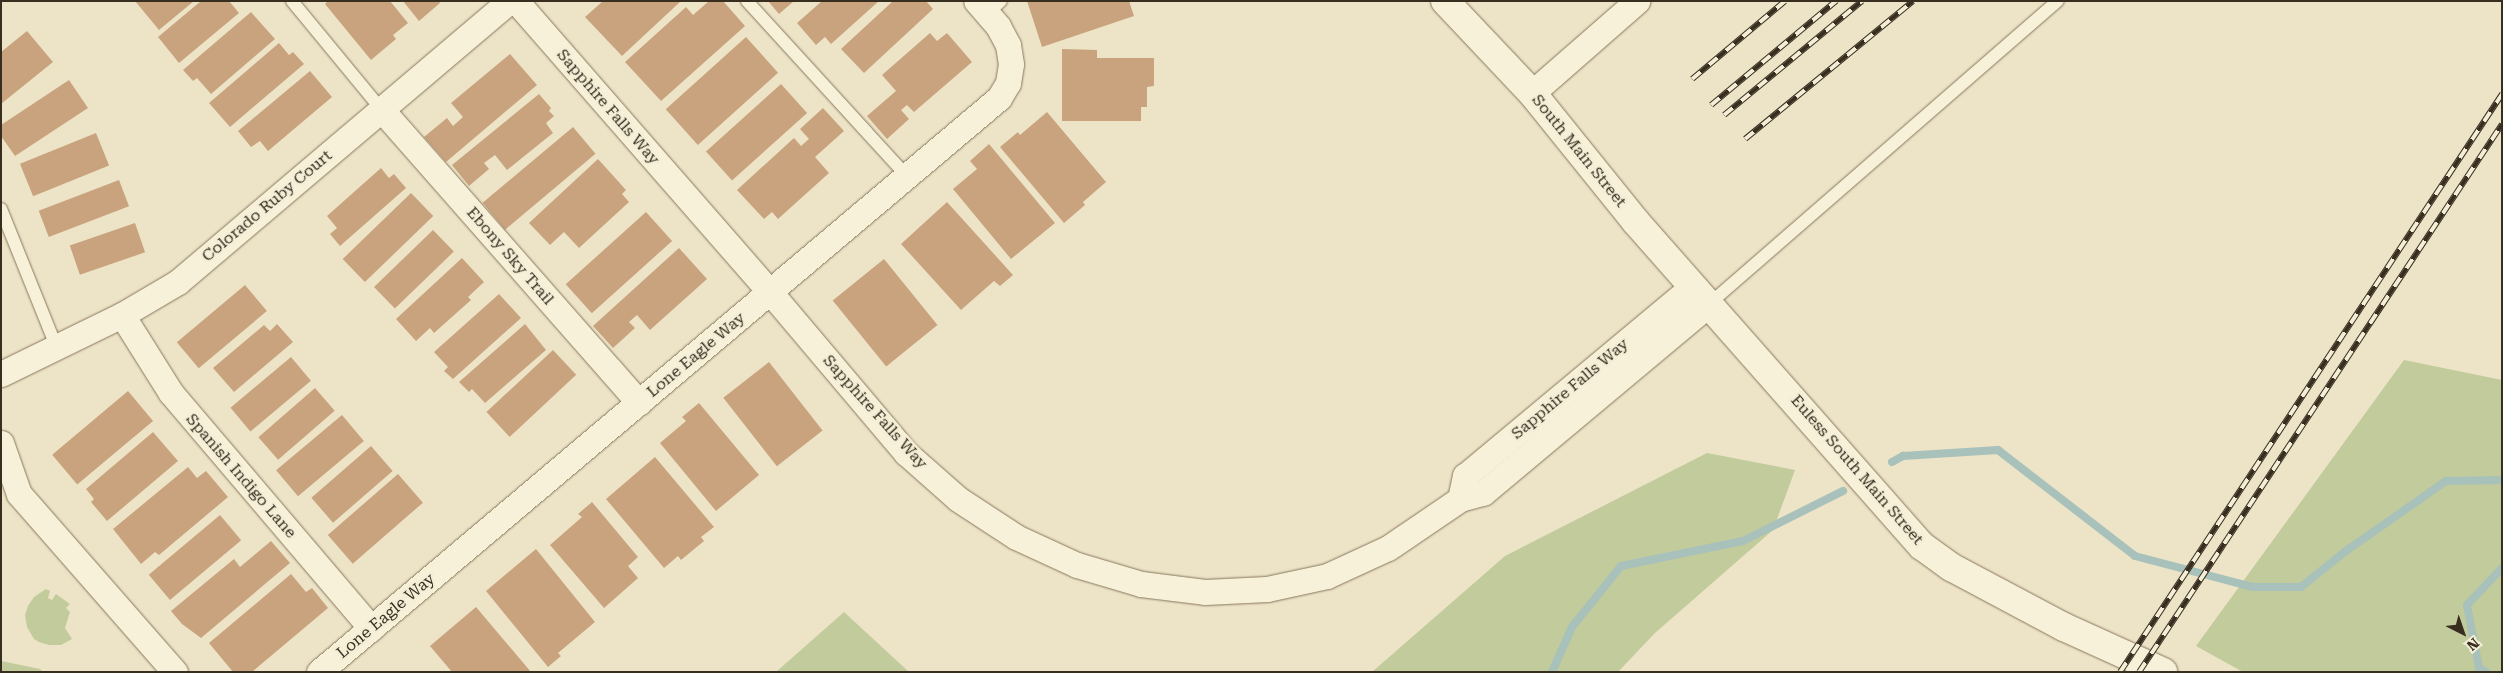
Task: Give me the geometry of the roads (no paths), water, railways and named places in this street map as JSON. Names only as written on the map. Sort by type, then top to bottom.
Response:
[{"type":"street","name":"Colorado Ruby Court","points":[[1,374],[122,316],[178,282],[509,1]]},
{"type":"street","name":"Sapphire Falls Way","points":[[516,1],[914,460],[958,499],[1016,537],[1077,565],[1141,584],[1205,592],[1268,589],[1327,576],[1388,548],[1460,499],[1465,476],[1701,295]]},
{"type":"street","name":"South Main Street","points":[[1445,1],[1532,93],[1636,222],[1701,295]]},
{"type":"street","points":[[1532,93],[1637,1]]},
{"type":"street","name":"Lone Eagle Way","points":[[319,672],[999,98],[1008,83],[1011,64],[1008,45],[988,5]]},
{"type":"street","name":"Ebony Sky Trail","points":[[381,109],[639,403]]},
{"type":"street","name":"Euless South Main Street","points":[[1701,295],[1922,546],[1951,567],[2064,627],[2163,672]]},
{"type":"street","name":"Spanish Indigo Lane","points":[[122,316],[170,394],[371,628]]},
{"type":"street","points":[[2,447],[18,494],[175,672]]},
{"type":"lane","points":[[292,1],[381,109]]},
{"type":"lane","points":[[747,1],[907,176]]},
{"type":"lane","points":[[1701,295],[2058,1]]},
{"type":"lane","points":[[1,209],[57,348]]},
{"type":"waterway","points":[[1892,462],[1903,456],[1998,450],[2135,556],[2252,587],[2301,587],[2346,551],[2446,481],[2502,480]]},
{"type":"waterway","points":[[1552,672],[1572,627],[1621,566],[1743,541],[1843,491]]},
{"type":"waterway","points":[[2486,672],[2479,668],[2467,605],[2502,568]]},
{"type":"railway","points":[[1692,79],[1785,1]]},
{"type":"railway","points":[[1711,105],[1836,1]]},
{"type":"railway","points":[[1724,115],[1862,1]]},
{"type":"railway","points":[[1745,139],[1913,1]]},
{"type":"railway","points":[[2120,672],[2502,94]]},
{"type":"railway","points":[[2139,672],[2502,124]]}]
